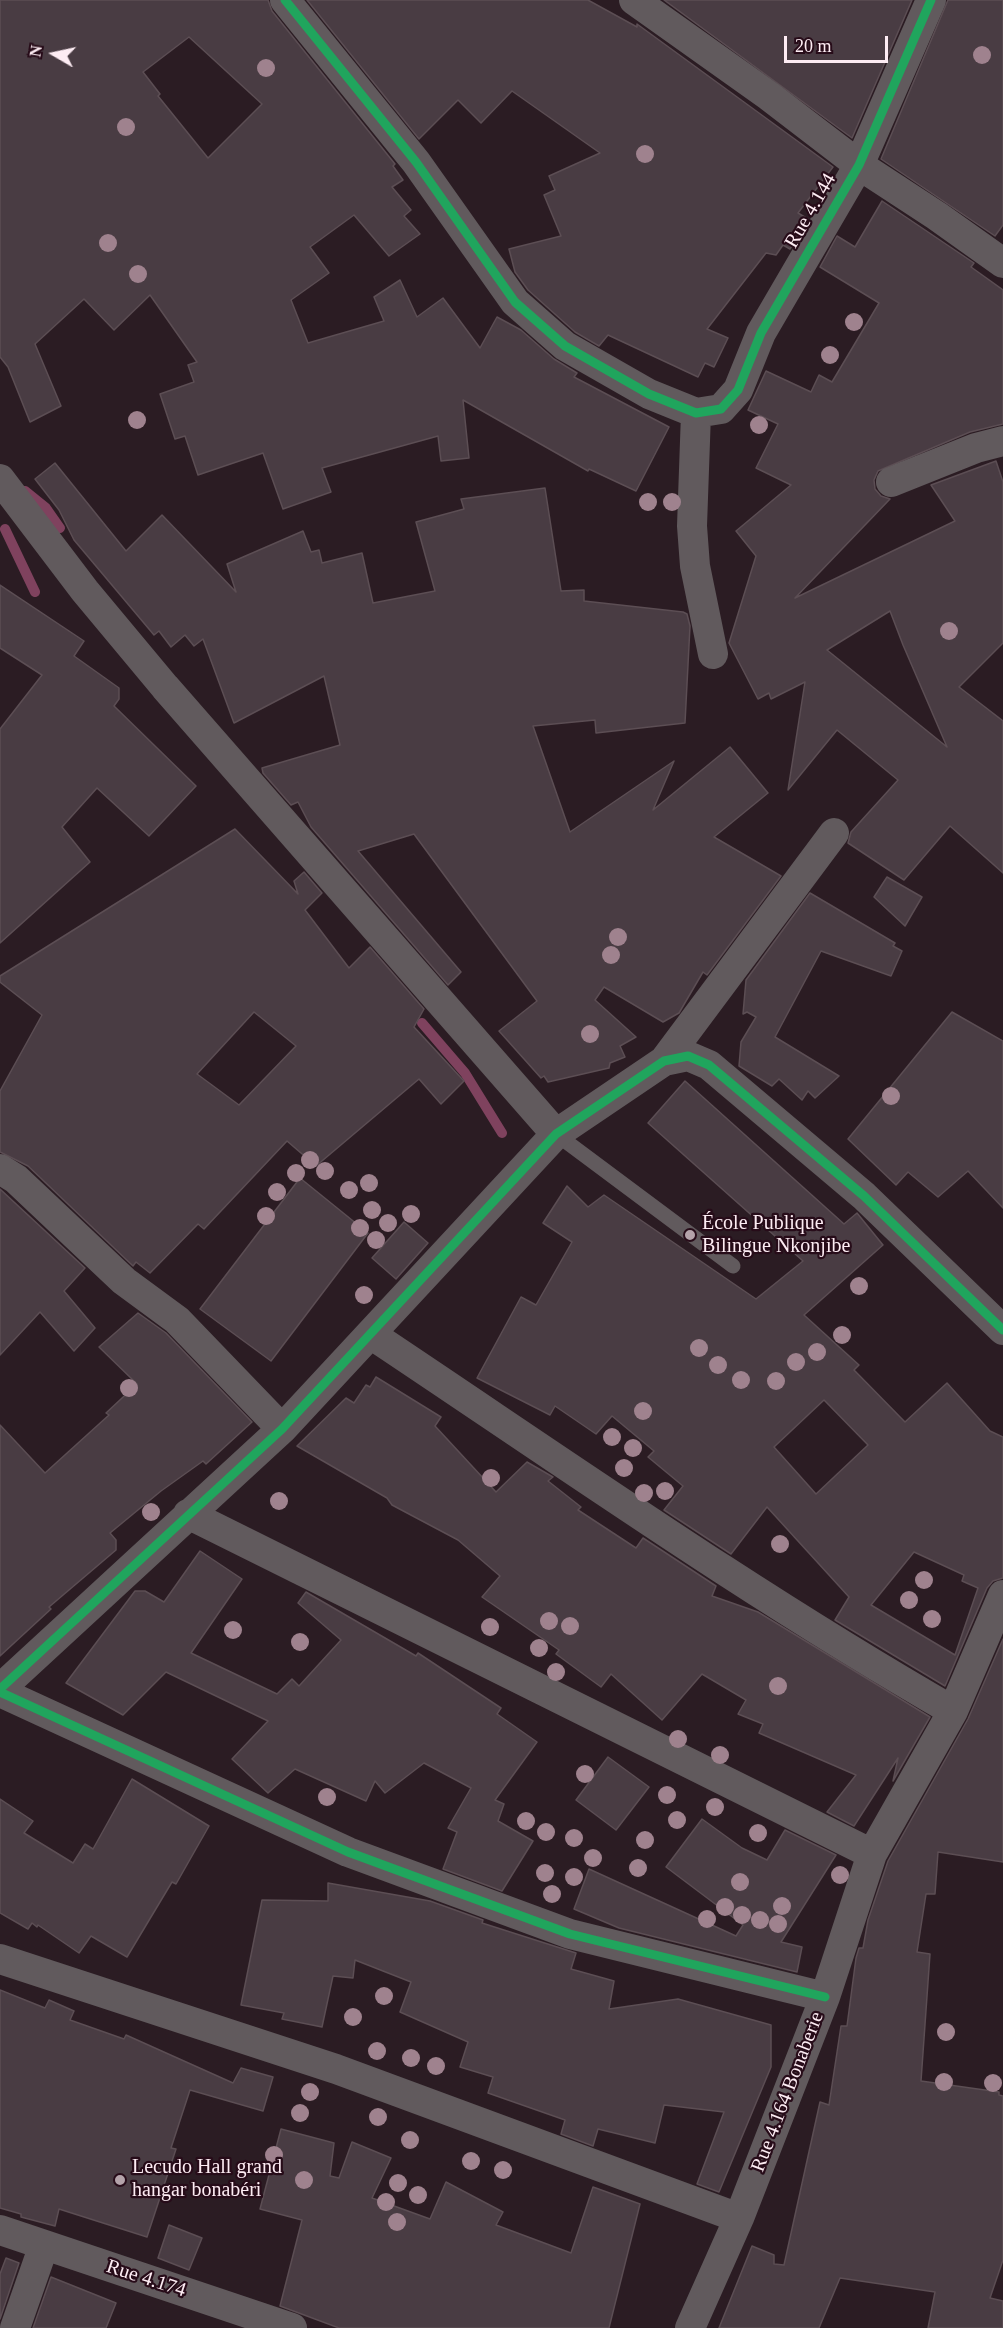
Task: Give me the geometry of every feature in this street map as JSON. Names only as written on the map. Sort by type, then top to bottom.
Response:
[{"type":"street","points":[[285,0],[416,162],[460,229],[515,302],[565,346],[649,394],[696,412],[692,526],[695,566],[713,654]]},
{"type":"street","points":[[634,0],[769,96],[859,165],[1003,263]]},
{"type":"street","name":"Rue 4.144","points":[[696,412],[721,409],[738,390],[761,333],[859,165],[931,0]]},
{"type":"street","points":[[891,482],[976,448],[1003,441]]},
{"type":"street","points":[[0,479],[85,591],[165,687],[556,1134]]},
{"type":"street","points":[[825,1997],[570,1934],[348,1852],[0,1690],[282,1429],[372,1335],[556,1134],[664,1060],[834,833]]},
{"type":"street","points":[[664,1060],[688,1056],[709,1065],[864,1196],[1003,1330]]},
{"type":"street","points":[[0,1169],[16,1179],[124,1281],[177,1320],[282,1429]]},
{"type":"street","points":[[372,1335],[716,1565],[871,1664],[953,1711]]},
{"type":"street","points":[[188,1514],[872,1854]]},
{"type":"street","name":"Rue 4.164 Bonaberie","points":[[690,2328],[739,2218],[825,1997],[872,1854],[953,1711],[1003,1595]]},
{"type":"street","points":[[0,1959],[336,2069],[739,2218]]},
{"type":"street","name":"Rue 4.174","points":[[0,2230],[292,2328]]},
{"type":"street","points":[[15,2328],[44,2246]]},
{"type":"lane","points":[[556,1134],[733,1266]]},
{"type":"building","points":[[0,0],[268,0],[272,11],[395,164],[393,166],[403,180],[392,187],[411,210],[404,216],[420,234],[389,256],[354,215],[310,247],[329,273],[291,300],[308,343],[384,321],[374,297],[400,280],[417,317],[443,298],[480,348],[497,317],[521,330],[554,359],[577,373],[574,377],[669,427],[636,491],[589,469],[588,471],[463,400],[469,458],[441,461],[438,436],[322,468],[331,492],[283,509],[263,453],[198,475],[185,436],[175,439],[160,394],[194,382],[188,365],[197,362],[150,295],[114,330],[84,299],[35,344],[61,406],[30,422],[8,367],[0,357]],"holes":[[[189,37],[262,104],[208,158],[158,96],[160,94],[143,72]]]},
{"type":"building","points":[[307,0],[588,0],[637,27],[637,24],[833,167],[798,213],[808,219],[790,249],[783,245],[776,255],[766,253],[707,329],[728,338],[714,367],[705,363],[698,377],[608,335],[599,346],[575,332],[528,290],[515,272],[509,249],[561,236],[544,195],[555,190],[549,176],[600,153],[512,91],[481,123],[458,100],[419,139]]},
{"type":"building","points":[[664,0],[912,0],[852,138]]},
{"type":"building","points":[[948,0],[1003,0],[1003,225],[995,236],[881,159]]},
{"type":"building","points":[[882,201],[974,263],[971,267],[1003,290],[1003,424],[970,432],[878,471],[874,480],[875,489],[881,496],[890,499],[795,598],[955,521],[931,485],[996,461],[1003,482],[1003,643],[959,687],[1003,721],[1003,873],[950,826],[904,880],[848,843],[851,832],[898,780],[837,730],[788,790],[805,682],[771,699],[769,693],[758,699],[729,643],[756,556],[736,531],[791,485],[756,468],[778,424],[748,410],[766,371],[811,392],[819,375],[832,382],[879,303],[820,267],[837,236],[855,247]],"holes":[[[890,611],[947,747],[827,650]]]},
{"type":"building","points":[[55,463],[126,551],[162,515],[236,592],[227,564],[303,531],[311,552],[319,550],[322,563],[362,553],[373,603],[435,591],[416,522],[464,509],[461,499],[545,488],[561,591],[584,590],[584,601],[683,612],[687,614],[690,626],[685,723],[596,733],[595,720],[533,726],[570,832],[674,761],[653,810],[730,747],[768,793],[714,837],[781,876],[707,975],[703,972],[679,1013],[663,1022],[604,987],[595,1000],[636,1037],[620,1046],[625,1057],[610,1063],[609,1068],[548,1082],[544,1076],[541,1078],[499,1031],[537,1001],[414,834],[358,851],[461,972],[448,985],[311,827],[298,802],[291,805],[263,773],[262,768],[340,745],[324,676],[234,723],[203,639],[194,646],[185,635],[171,647],[159,631],[154,635],[74,540],[59,510],[35,479]]},
{"type":"building","points":[[0,585],[84,641],[74,656],[119,688],[119,699],[114,706],[196,786],[149,836],[97,788],[62,827],[90,862],[0,943],[0,729],[42,675],[0,648]]},
{"type":"building","points":[[235,829],[298,894],[294,881],[304,872],[322,893],[305,910],[349,968],[370,947],[424,1009],[414,1027],[464,1081],[441,1104],[419,1079],[316,1166],[287,1141],[204,1229],[198,1224],[150,1273],[136,1262],[133,1266],[28,1166],[0,1152],[0,1091],[42,1015],[0,982],[0,976]],"holes":[[[254,1012],[296,1046],[239,1105],[197,1074]]]},
{"type":"building","points":[[887,877],[922,897],[905,926],[874,897]]},
{"type":"building","points":[[810,893],[895,943],[893,946],[902,951],[891,976],[821,951],[775,1037],[839,1076],[815,1098],[808,1091],[802,1100],[779,1079],[772,1086],[739,1066],[741,1042],[756,1017],[747,1012],[743,1014],[746,980]]},
{"type":"building","points":[[952,1012],[1003,1041],[1003,1208],[968,1171],[938,1197],[908,1172],[896,1185],[848,1139]]},
{"type":"building","points":[[685,1081],[844,1224],[857,1213],[883,1245],[804,1315],[859,1365],[854,1370],[905,1422],[947,1383],[990,1431],[1003,1437],[1003,1578],[993,1581],[987,1588],[945,1686],[835,1620],[849,1597],[767,1507],[731,1554],[664,1510],[683,1486],[648,1457],[654,1451],[612,1416],[596,1434],[555,1406],[550,1415],[477,1378],[521,1297],[536,1305],[572,1242],[543,1223],[567,1186],[588,1207],[604,1195],[756,1299],[803,1261],[648,1123]],"holes":[[[824,1400],[868,1445],[816,1494],[774,1447]],[[914,1552],[964,1575],[962,1581],[978,1588],[955,1655],[871,1605]]]},
{"type":"building","points":[[300,1178],[368,1233],[271,1361],[200,1309]]},
{"type":"building","points":[[0,1189],[85,1268],[64,1291],[95,1328],[74,1351],[40,1312],[0,1355]]},
{"type":"building","points":[[404,1222],[428,1243],[396,1279],[372,1258]]},
{"type":"building","points":[[138,1313],[166,1333],[252,1422],[206,1464],[203,1461],[161,1491],[110,1533],[116,1540],[116,1550],[49,1607],[51,1609],[0,1656],[0,1425],[45,1473],[109,1415],[106,1413],[137,1384],[99,1347]]},
{"type":"building","points":[[376,1377],[441,1417],[435,1426],[496,1492],[527,1462],[553,1477],[548,1481],[581,1507],[578,1510],[636,1548],[643,1538],[716,1586],[712,1596],[758,1612],[930,1717],[893,1781],[898,1758],[854,1826],[827,1812],[856,1775],[759,1733],[763,1724],[738,1714],[746,1700],[702,1674],[662,1720],[611,1674],[601,1687],[556,1654],[559,1650],[482,1597],[500,1576],[458,1540],[392,1505],[387,1498],[297,1446],[346,1398],[354,1403],[366,1385],[370,1387]]},
{"type":"building","points":[[200,1551],[242,1579],[191,1653],[277,1694],[292,1679],[299,1686],[341,1640],[298,1603],[306,1592],[416,1656],[418,1653],[501,1708],[497,1714],[537,1742],[495,1800],[504,1804],[498,1821],[533,1841],[502,1891],[443,1869],[457,1832],[448,1828],[471,1788],[424,1763],[385,1793],[375,1781],[366,1801],[295,1769],[268,1793],[232,1759],[268,1721],[166,1672],[123,1715],[66,1683],[135,1591],[145,1591],[164,1602]]},
{"type":"building","points":[[1003,1639],[1003,1862],[938,1852],[935,1894],[926,1894],[917,1952],[930,1954],[921,2081],[999,2092],[999,2095],[1003,2096],[1003,2260],[990,2298],[1003,2301],[1003,2328],[928,2328],[935,2292],[840,2278],[819,2328],[719,2328],[752,2246],[774,2255],[774,2264],[784,2265],[820,2102],[829,2105],[841,2026],[847,2026],[856,1958],[859,1948],[863,1948],[868,1920],[888,1861],[968,1719]]},
{"type":"building","points":[[608,1757],[649,1787],[616,1830],[576,1800]]},
{"type":"building","points":[[132,1779],[209,1826],[176,1884],[172,1882],[127,1957],[91,1936],[79,1953],[38,1925],[37,1927],[32,1923],[28,1929],[0,1913],[0,1799],[33,1821],[24,1833],[73,1863],[85,1844],[93,1849]]},
{"type":"building","points":[[702,1819],[742,1848],[767,1860],[785,1830],[836,1855],[781,1942],[802,1947],[797,1972],[619,1928],[574,1909],[589,1869],[736,1936],[743,1925],[666,1867]]},
{"type":"building","points":[[328,1883],[430,1901],[483,1920],[482,1923],[576,1953],[571,1969],[614,1981],[609,2009],[678,1999],[771,2025],[771,2067],[719,2192],[697,2184],[724,2112],[664,2105],[655,2143],[598,2129],[593,2146],[561,2134],[565,2120],[488,2093],[493,2077],[460,2067],[468,2042],[400,2012],[411,1982],[355,1960],[353,1978],[333,1976],[322,2027],[282,2019],[284,2013],[241,2005],[262,1900],[328,1901]]},
{"type":"building","points":[[0,1990],[45,2008],[49,2000],[74,2011],[70,2020],[124,2039],[126,2035],[233,2083],[241,2068],[273,2077],[263,2111],[190,2090],[171,2148],[176,2149],[147,2237],[59,2209],[55,2226],[21,2217],[21,2214],[0,2208]]},
{"type":"building","points":[[281,2129],[334,2143],[330,2176],[339,2178],[352,2142],[391,2158],[372,2198],[430,2219],[446,2182],[503,2212],[496,2225],[571,2253],[593,2187],[640,2204],[609,2328],[339,2328],[280,2306],[302,2220],[260,2209]]},
{"type":"building","points":[[169,2225],[202,2238],[189,2270],[158,2258]]},
{"type":"building","points":[[6,2258],[19,2263],[0,2319],[0,2274]]},
{"type":"building","points":[[51,2277],[116,2303],[106,2328],[33,2328]]},
{"type":"waterway","points":[[25,491],[46,508],[60,528]]},
{"type":"waterway","points":[[5,529],[35,592]]},
{"type":"waterway","points":[[422,1023],[465,1073],[502,1133]]},
{"type":"cycle path","points":[[285,0],[416,162],[515,302],[565,346],[649,394],[696,413],[721,409],[738,390],[761,333],[859,165],[931,0]]},
{"type":"cycle path","points":[[0,1689],[282,1429],[556,1134],[664,1061],[688,1056],[709,1065],[864,1196],[1003,1330]]},
{"type":"cycle path","points":[[0,1692],[348,1852],[570,1934],[825,1997]]},
{"type":"place","name":"École Publique Bilingue Nkonjibe","points":[[690,1235]]},
{"type":"place","name":"Lecudo Hall grand hangar bonabéri","points":[[120,2180]]}]
